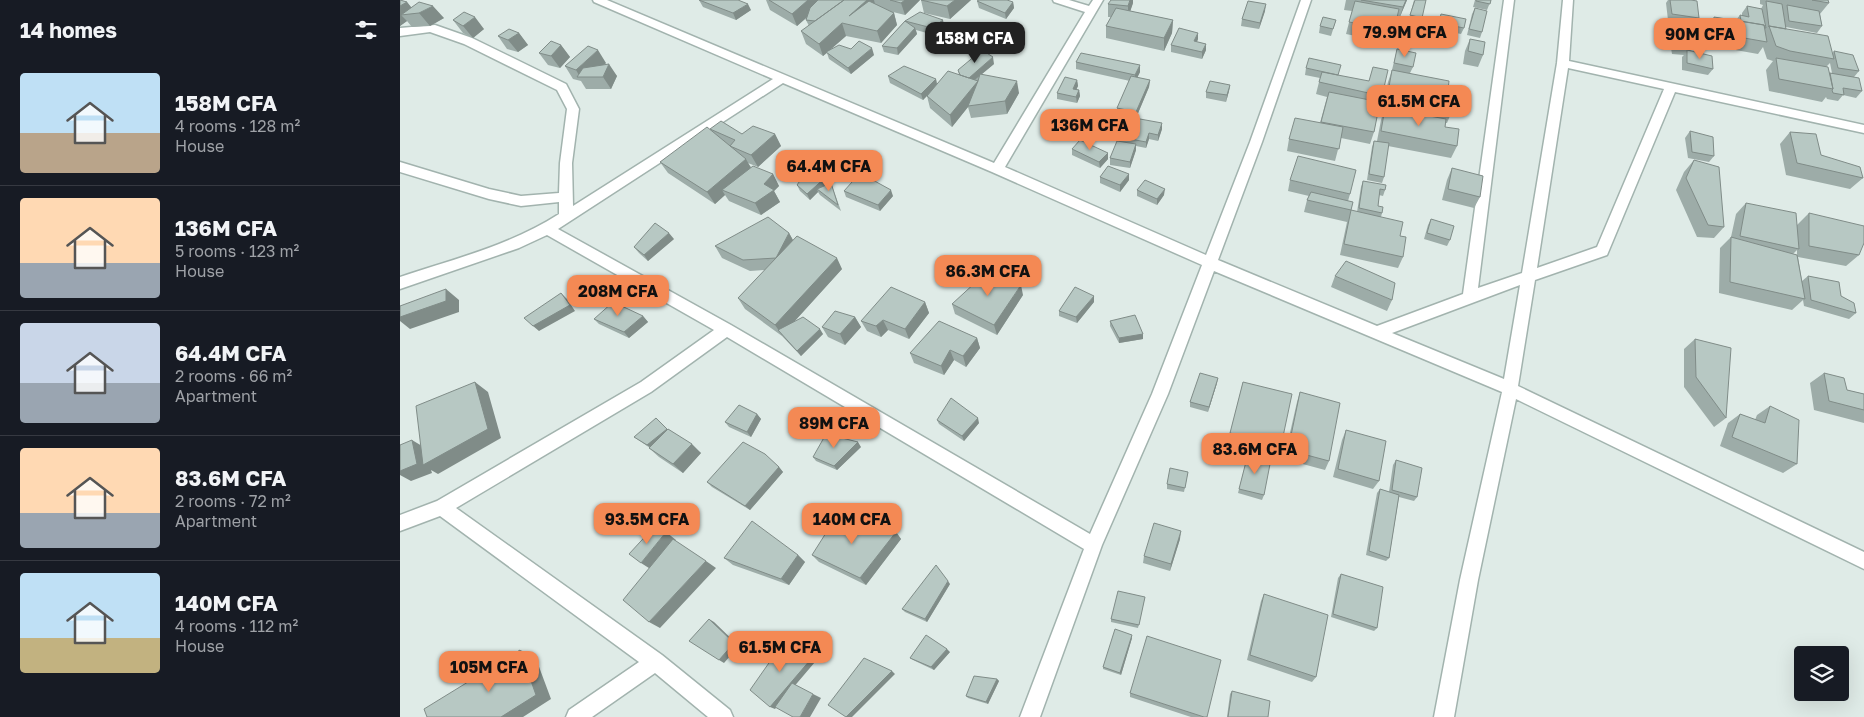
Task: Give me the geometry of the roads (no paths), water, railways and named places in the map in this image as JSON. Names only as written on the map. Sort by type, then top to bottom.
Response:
[{"type":"street","points":[[599,0],[996,169],[1210,264],[1510,389],[1864,561]]},
{"type":"street","points":[[1058,0],[1092,11]]},
{"type":"street","points":[[996,169],[1098,0]]},
{"type":"street","points":[[1030,717],[1094,546],[1160,394],[1256,142],[1306,0]]},
{"type":"street","points":[[1470,298],[1509,0]]},
{"type":"street","points":[[1444,717],[1469,580],[1510,389],[1563,63],[1568,0]]},
{"type":"street","points":[[400,32],[431,28],[468,41],[562,87],[573,109],[566,163],[566,218]]},
{"type":"street","points":[[1563,63],[1864,129]]},
{"type":"street","points":[[400,283],[514,244],[548,229],[781,79]]},
{"type":"street","points":[[1376,333],[1602,252],[1671,87]]},
{"type":"street","points":[[400,167],[489,194],[521,201],[566,197]]},
{"type":"street","points":[[548,229],[726,329],[1094,546]]},
{"type":"street","points":[[400,523],[442,507],[646,387],[726,329]]},
{"type":"street","points":[[442,507],[655,662],[723,717]]},
{"type":"street","points":[[576,717],[655,662]]}]
